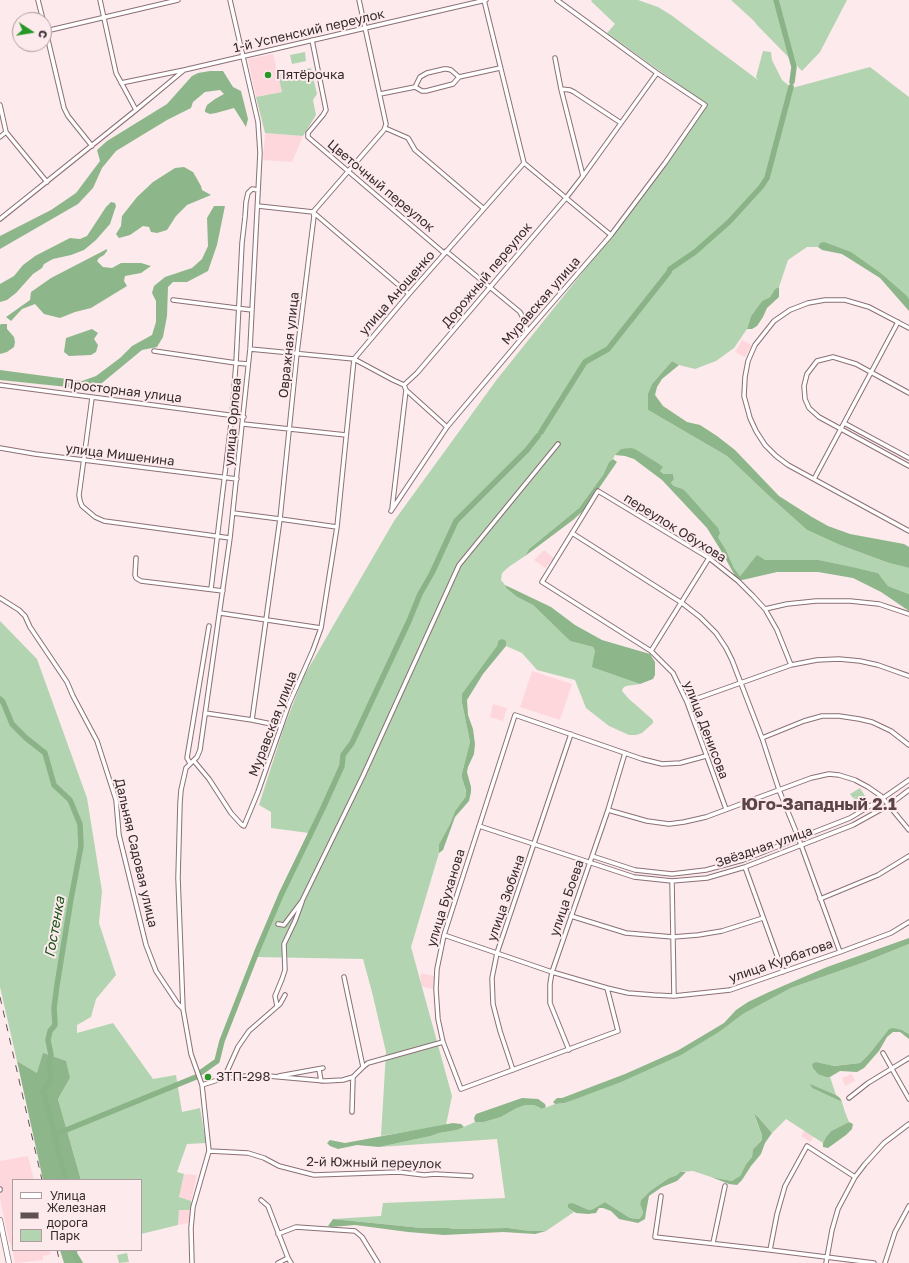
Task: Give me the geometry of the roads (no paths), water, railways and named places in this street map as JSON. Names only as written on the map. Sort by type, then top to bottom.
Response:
[{"type":"main road","points":[[0,1220],[9,1263]]},
{"type":"street","points":[[38,0],[41,12]]},
{"type":"street","points":[[100,0],[116,73],[136,110]]},
{"type":"street","points":[[52,30],[178,0]]},
{"type":"street","name":"улица Орлова","points":[[183,1009],[178,878],[181,790],[186,768],[197,757],[200,750],[230,538],[250,349],[258,206],[260,138],[258,122],[230,0]]},
{"type":"street","points":[[313,212],[385,128],[386,124],[359,0]]},
{"type":"street","points":[[484,0],[524,163],[611,234]]},
{"type":"street","name":"1-й Успенский переулок","points":[[121,83],[365,29],[484,0]]},
{"type":"street","points":[[557,0],[657,74]]},
{"type":"street","name":"Цветочный переулок","points":[[312,40],[326,110],[308,133],[308,137],[445,252],[520,312],[525,322],[527,332]]},
{"type":"street","points":[[51,52],[64,108],[68,116],[92,146]]},
{"type":"street","points":[[555,58],[561,89],[583,176]]},
{"type":"street","points":[[380,94],[415,87],[426,91],[448,86],[453,84],[459,78],[500,68]]},
{"type":"street","points":[[415,87],[420,77],[427,73],[444,69],[451,70],[459,78]]},
{"type":"street","name":"1-й Успенский переулок","points":[[0,219],[184,70]]},
{"type":"street","name":"Муравская улица","points":[[406,390],[391,511],[447,427],[611,234],[665,163],[705,105],[657,74]]},
{"type":"street","name":"Дорожный переулок","points":[[404,385],[417,373],[566,198],[657,74]]},
{"type":"street","points":[[561,89],[574,92],[621,123]]},
{"type":"street","points":[[0,105],[6,132],[47,182]]},
{"type":"street","points":[[385,128],[408,138],[415,150],[483,208]]},
{"type":"street","points":[[0,137],[6,132]]},
{"type":"street","name":"улица Анощенко","points":[[354,359],[483,208],[524,163]]},
{"type":"street","name":"улица Орлова","points":[[211,589],[232,415],[242,243],[246,202],[248,192],[252,189],[258,190]]},
{"type":"street","points":[[258,206],[313,212],[409,294]]},
{"type":"street","name":"Овражная улица","points":[[252,720],[280,519],[314,216],[313,212]]},
{"type":"street","points":[[173,300],[252,310]]},
{"type":"street","points":[[909,328],[869,307],[845,300],[826,300],[808,303],[790,310],[774,321],[755,345],[748,361],[744,396],[750,418],[756,431],[765,445],[776,456],[788,465],[909,531]]},
{"type":"street","points":[[814,479],[898,322]]},
{"type":"street","points":[[250,349],[354,359],[404,385],[406,390],[447,427]]},
{"type":"street","points":[[154,351],[248,364]]},
{"type":"street","points":[[909,393],[856,364],[833,357],[817,361],[807,374],[804,386],[805,399],[809,408],[819,416],[909,466]]},
{"type":"street","points":[[220,613],[321,628],[337,527],[354,359]]},
{"type":"street","name":"Просторная улица","points":[[0,386],[244,417]]},
{"type":"street","points":[[92,398],[79,495],[82,506],[95,517],[104,521],[230,538]]},
{"type":"street","points":[[844,423],[909,458]]},
{"type":"street","points":[[243,424],[346,435]]},
{"type":"street","points":[[277,1006],[275,996],[284,970],[284,944],[295,921],[302,901],[362,776],[459,565],[558,444]]},
{"type":"street","name":"улица Мишенина","points":[[0,448],[20,452],[237,479]]},
{"type":"street","name":"переулок Обухова","points":[[572,533],[598,491],[709,558],[753,596],[765,609],[777,630],[790,664]]},
{"type":"street","points":[[233,513],[337,527]]},
{"type":"street","points":[[572,533],[682,603],[716,632],[732,660],[840,952]]},
{"type":"street","name":"улица Денисова","points":[[572,533],[542,582],[652,652],[673,673],[687,702],[726,809]]},
{"type":"street","points":[[136,558],[134,572],[138,580],[223,591]]},
{"type":"street","points":[[652,652],[709,558]]},
{"type":"street","name":"Дальняя Садовая улица","points":[[0,598],[19,610],[25,616],[30,627],[67,682],[97,741],[116,800],[119,835],[146,945],[156,971],[183,1009],[191,1054],[202,1085],[209,1151]]},
{"type":"street","points":[[765,609],[787,604],[850,601],[879,604],[909,614]]},
{"type":"street","points":[[192,762],[187,758],[209,626]]},
{"type":"street","name":"Муравская улица","points":[[192,762],[209,779],[231,813],[242,826],[244,826],[258,792],[289,704],[316,644],[321,628]]},
{"type":"street","points":[[204,656],[214,655]]},
{"type":"street","points":[[687,702],[790,664],[817,660],[860,661],[878,665],[909,676]]},
{"type":"street","points":[[205,713],[281,726]]},
{"type":"street","name":"улица Буханова","points":[[513,1070],[461,1089],[443,1042],[438,1018],[436,989],[437,969],[444,935],[515,715],[571,734]]},
{"type":"street","points":[[762,738],[822,716],[840,716],[859,718],[872,722],[891,731],[909,745]]},
{"type":"street","points":[[571,734],[662,764],[680,763],[706,756]]},
{"type":"street","name":"улица Зюбина","points":[[513,1070],[500,1032],[493,1004],[492,978],[498,953],[571,734]]},
{"type":"street","name":"улица Боева","points":[[569,1050],[550,1003],[550,984],[552,972],[608,810],[625,753]]},
{"type":"street","points":[[608,810],[647,821],[669,824],[706,818],[726,809],[820,775],[839,774],[868,787],[883,798],[909,830]]},
{"type":"street","name":"Звёздная улица","points":[[592,856],[635,870],[676,874],[706,870],[742,860],[850,818],[909,780]]},
{"type":"street","name":"Звёздная улица","points":[[478,826],[634,877],[672,881],[707,878],[745,867],[801,846],[853,825],[889,805],[909,790]]},
{"type":"street","points":[[820,899],[878,875],[909,856]]},
{"type":"street","points":[[745,867],[783,972]]},
{"type":"street","points":[[672,881],[674,996]]},
{"type":"street","points":[[278,924],[284,925],[302,901]]},
{"type":"street","points":[[571,916],[626,933],[673,937],[722,931],[763,918]]},
{"type":"street","name":"улица Курбатова","points":[[444,935],[552,972],[607,988],[628,993],[674,996],[730,990],[840,952],[891,932],[909,922]]},
{"type":"street","points":[[344,976],[363,1067]]},
{"type":"street","points":[[513,1070],[618,1031],[607,988]]},
{"type":"street","points":[[224,1078],[238,1047],[249,1031],[277,1006],[285,996]]},
{"type":"street","points":[[202,1085],[224,1078],[257,1075],[323,1081],[344,1080],[353,1078],[363,1067],[375,1060],[443,1042]]},
{"type":"street","points":[[883,1053],[909,1099]]},
{"type":"street","points":[[849,1098],[868,1083],[909,1058]]},
{"type":"street","points":[[274,1077],[321,1069],[323,1081]]},
{"type":"street","points":[[352,1112],[353,1078]]},
{"type":"street","points":[[826,1263],[832,1230],[838,1209],[855,1177],[864,1164],[884,1142],[909,1124]]},
{"type":"street","points":[[770,1250],[777,1214],[785,1186],[807,1146],[855,1177]]},
{"type":"street","points":[[192,1263],[191,1228],[193,1207],[209,1151]]},
{"type":"street","name":"2-й Южный переулок","points":[[209,1151],[248,1152],[264,1158],[278,1166],[314,1175],[400,1172],[424,1175],[435,1174],[471,1176]]},
{"type":"street","points":[[713,1243],[725,1186]]},
{"type":"street","points":[[661,1196],[655,1237],[874,1263]]},
{"type":"street","points":[[261,1200],[268,1206],[278,1234],[291,1263]]},
{"type":"street","points":[[885,1263],[895,1232],[909,1206]]},
{"type":"street","points":[[278,1234],[296,1227],[355,1231],[362,1236],[378,1263]]},
{"type":"street","points":[[278,1263],[288,1258]]},
{"type":"waterway","points":[[776,0],[794,67],[792,82]]},
{"type":"waterway","points":[[541,432],[585,362],[608,349],[670,269],[695,252],[729,222],[761,187],[767,178],[791,87]]},
{"type":"waterway","points":[[200,1073],[217,1061],[222,1041],[281,895],[342,766],[343,755],[352,743],[409,621],[420,594],[432,573],[456,521],[527,450],[538,436]]},
{"type":"waterway","name":"Гостенка","points":[[0,699],[3,702],[12,724],[26,738],[45,753],[54,785],[70,800],[80,824],[81,846],[57,985],[54,1008],[55,1025],[50,1031],[48,1040],[51,1055],[49,1067],[51,1078],[43,1092],[66,1179]]},
{"type":"waterway","points":[[54,1135],[196,1077]]},
{"type":"waterway","name":"Гостенка","points":[[73,1251],[80,1263]]},
{"type":"railway","points":[[0,997],[42,1179]]},
{"type":"railway","points":[[57,1251],[60,1263]]},
{"type":"place","name":"Пятёрочка","points":[[268,75]]},
{"type":"place","name":"ЗТП-298","points":[[208,1077]]},
{"type":"district","name":"Юго-Западный 2.1","points":[[819,805]]}]
